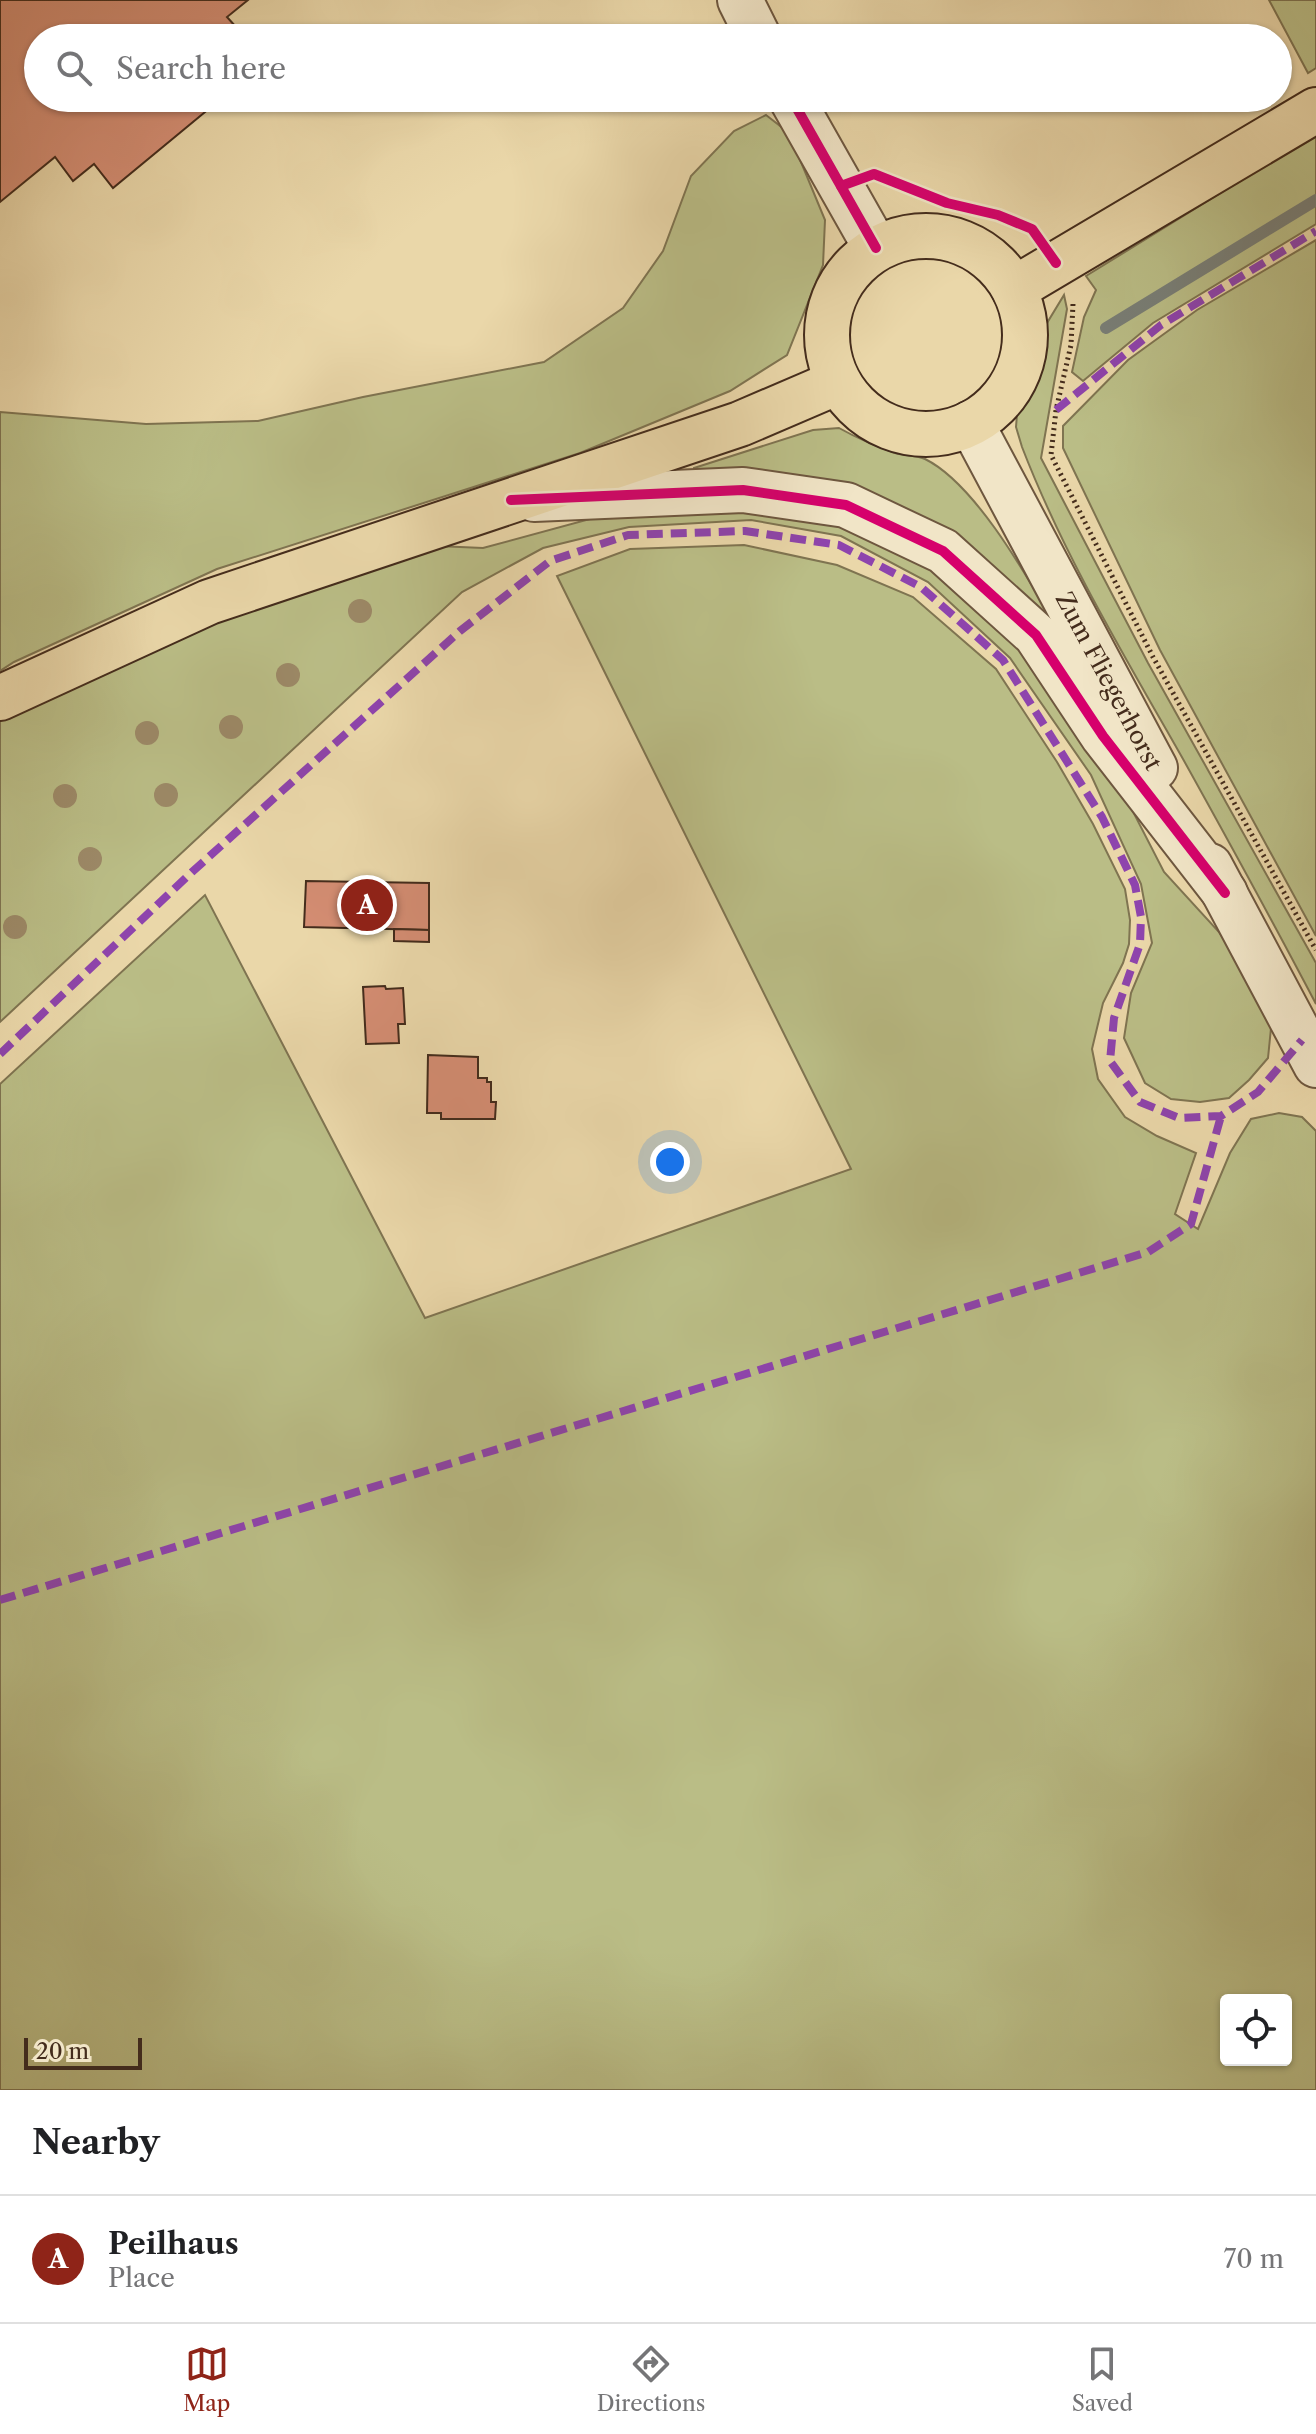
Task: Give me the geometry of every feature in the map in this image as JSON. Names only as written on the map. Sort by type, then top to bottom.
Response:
[{"type":"main road","points":[[1014,289],[1316,110]]},
{"type":"main road","points":[[917,236],[938,236],[969,245],[995,263],[1014,289],[1024,319],[1024,350],[1015,379],[997,404],[971,423],[942,433],[911,433],[882,424],[857,406],[838,382],[828,353],[827,322],[836,293],[852,267],[876,248],[917,236]]},
{"type":"main road","points":[[0,698],[209,602],[740,424],[838,382]]},
{"type":"street","points":[[740,0],[752,24]]},
{"type":"street","points":[[799,112],[876,248]]},
{"type":"street","name":"Zum Fliegerhorst","points":[[971,423],[1316,1065]]},
{"type":"street","points":[[511,500],[743,490],[846,505],[943,551],[1036,635],[1103,736],[1225,893]]},
{"type":"path","points":[[1056,263],[1073,294],[1071,345],[1056,410],[1051,455],[1153,657],[1316,950]]},
{"type":"green space","points":[[1269,0],[1316,0],[1316,68],[1308,73],[1292,43],[1292,24],[1282,24]]},
{"type":"green space","points":[[766,115],[789,133],[825,220],[823,265],[787,355],[730,391],[580,453],[217,569],[0,671],[0,412],[146,424],[258,421],[544,362],[623,308],[663,251],[691,176],[734,131]]},
{"type":"green space","points":[[1316,134],[1316,224],[1153,323],[1083,381],[1072,372],[1084,317],[1096,290],[1086,276]]},
{"type":"green space","points":[[1316,240],[1316,936],[1160,650],[1063,448],[1063,426],[1128,360],[1197,310]]},
{"type":"green space","points":[[1064,295],[1067,309],[1041,458],[1148,663],[1316,963],[1316,1004],[1096,606],[1022,447],[1016,427],[1018,402],[1044,328]]},
{"type":"green space","points":[[839,428],[895,453],[925,459],[944,471],[963,489],[1000,535],[1057,628],[954,543],[695,478],[694,468],[813,430]]},
{"type":"green space","points":[[742,500],[844,516],[938,558],[1027,638],[1107,761],[1164,872],[1219,932],[1257,990],[1271,1028],[1268,1058],[1229,1098],[1200,1102],[1171,1099],[1145,1083],[1124,1038],[1131,993],[1152,943],[1141,884],[1091,775],[1010,658],[928,582],[841,536],[751,520],[629,527],[543,548],[462,592],[0,1022],[0,720],[217,618],[437,546],[483,548],[623,510]]},
{"type":"green space","points":[[744,545],[837,565],[913,597],[996,669],[1057,762],[1093,824],[1125,889],[1130,920],[1129,944],[1103,1003],[1092,1049],[1098,1079],[1125,1117],[1157,1136],[1196,1153],[1175,1214],[1198,1229],[1230,1153],[1251,1119],[1279,1113],[1302,1117],[1316,1131],[1316,2090],[0,2090],[0,1084],[205,895],[425,1318],[851,1169],[557,576],[630,549]]},
{"type":"building","points":[[0,0],[248,0],[227,17],[233,24],[24,24],[24,112],[205,112],[113,188],[94,164],[73,181],[55,157],[0,202]]},
{"type":"building","points":[[306,881],[429,883],[429,930],[304,927]]},
{"type":"building","points":[[394,929],[429,930],[429,942],[394,941]]},
{"type":"building","points":[[385,986],[386,989],[403,988],[405,1024],[398,1024],[399,1043],[366,1044],[363,987]]},
{"type":"building","points":[[428,1055],[478,1057],[478,1078],[487,1078],[487,1082],[491,1082],[491,1102],[496,1102],[495,1119],[441,1119],[441,1113],[427,1113]]},
{"type":"waterway","points":[[1106,328],[1316,200]]},
{"type":"marked path","points":[[1056,410],[1161,325],[1316,231]]},
{"type":"marked path","points":[[0,1054],[192,872],[460,631],[550,561],[628,535],[745,531],[839,545],[921,587],[1003,660],[1102,817],[1135,885],[1141,917],[1140,944],[1114,1018],[1110,1061],[1140,1102],[1179,1118],[1221,1116],[1258,1092],[1302,1040]]},
{"type":"marked path","points":[[0,1600],[1148,1252],[1191,1224],[1221,1116]]},
{"type":"cycle path","points":[[799,112],[876,248]]},
{"type":"cycle path","points":[[841,186],[874,174],[947,203],[998,215],[1032,229],[1056,263]]},
{"type":"cycle path","points":[[511,500],[743,490],[846,505],[943,551],[1036,635],[1103,736],[1225,893]]},
{"type":"place","name":"Peilhaus","points":[[367,905]]}]
